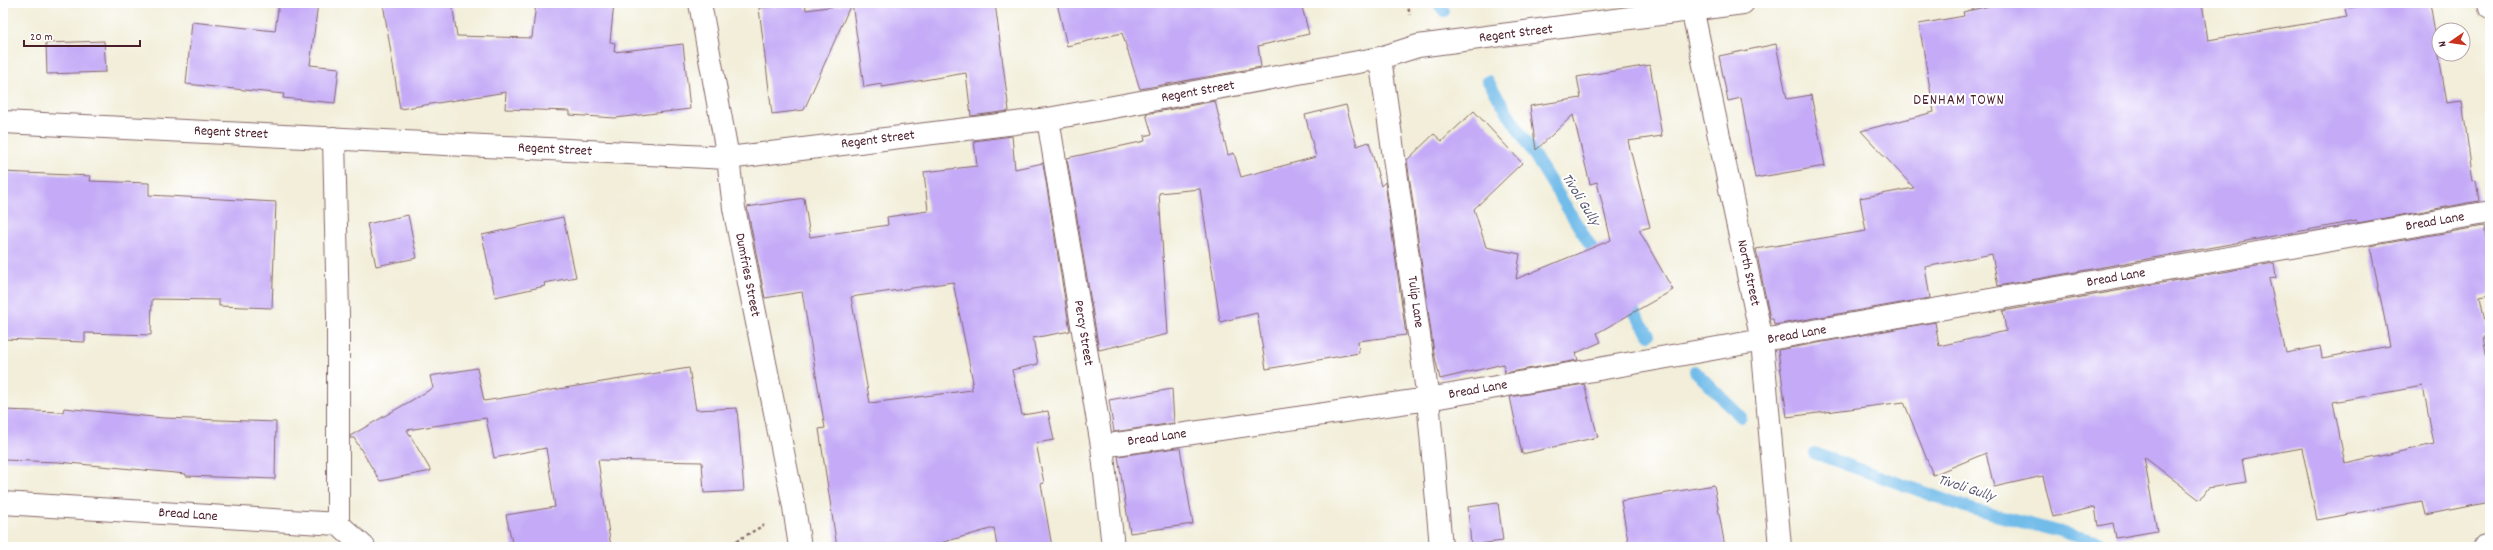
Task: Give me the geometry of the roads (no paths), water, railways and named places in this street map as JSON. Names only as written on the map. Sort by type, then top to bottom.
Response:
[{"type":"street","name":"Dumfries Street","points":[[700,3],[728,158],[734,208],[794,507],[800,547]]},
{"type":"street","name":"Regent Street","points":[[3,122],[728,158],[1048,119],[1380,58],[1418,46],[1692,7],[1743,3]]},
{"type":"street","points":[[2489,3],[2490,7]]},
{"type":"street","name":"North Street","points":[[1692,7],[1762,341],[1780,547]]},
{"type":"street","name":"Tulip Lane","points":[[1380,58],[1428,399],[1441,547]]},
{"type":"street","name":"Percy Street","points":[[1048,119],[1102,446],[1113,547]]},
{"type":"street","points":[[334,138],[338,316],[338,524],[364,547]]},
{"type":"street","name":"Bread Lane","points":[[1102,446],[1428,399],[2490,212]]},
{"type":"street","name":"Bread Lane","points":[[3,503],[338,524]]},
{"type":"street","points":[[2486,547],[2490,546]]},
{"type":"waterway","name":"Tivoli Gully","points":[[1438,3],[1444,11]]},
{"type":"waterway","name":"Tivoli Gully","points":[[1488,81],[1600,261]]},
{"type":"waterway","name":"Tivoli Gully","points":[[1625,298],[1649,335]]},
{"type":"waterway","name":"Tivoli Gully","points":[[1695,371],[1741,417]]},
{"type":"waterway","name":"Tivoli Gully","points":[[1814,453],[1968,508],[2099,542],[2110,547]]},
{"type":"district","name":"DENHAM TOWN","points":[[1959,101]]}]
